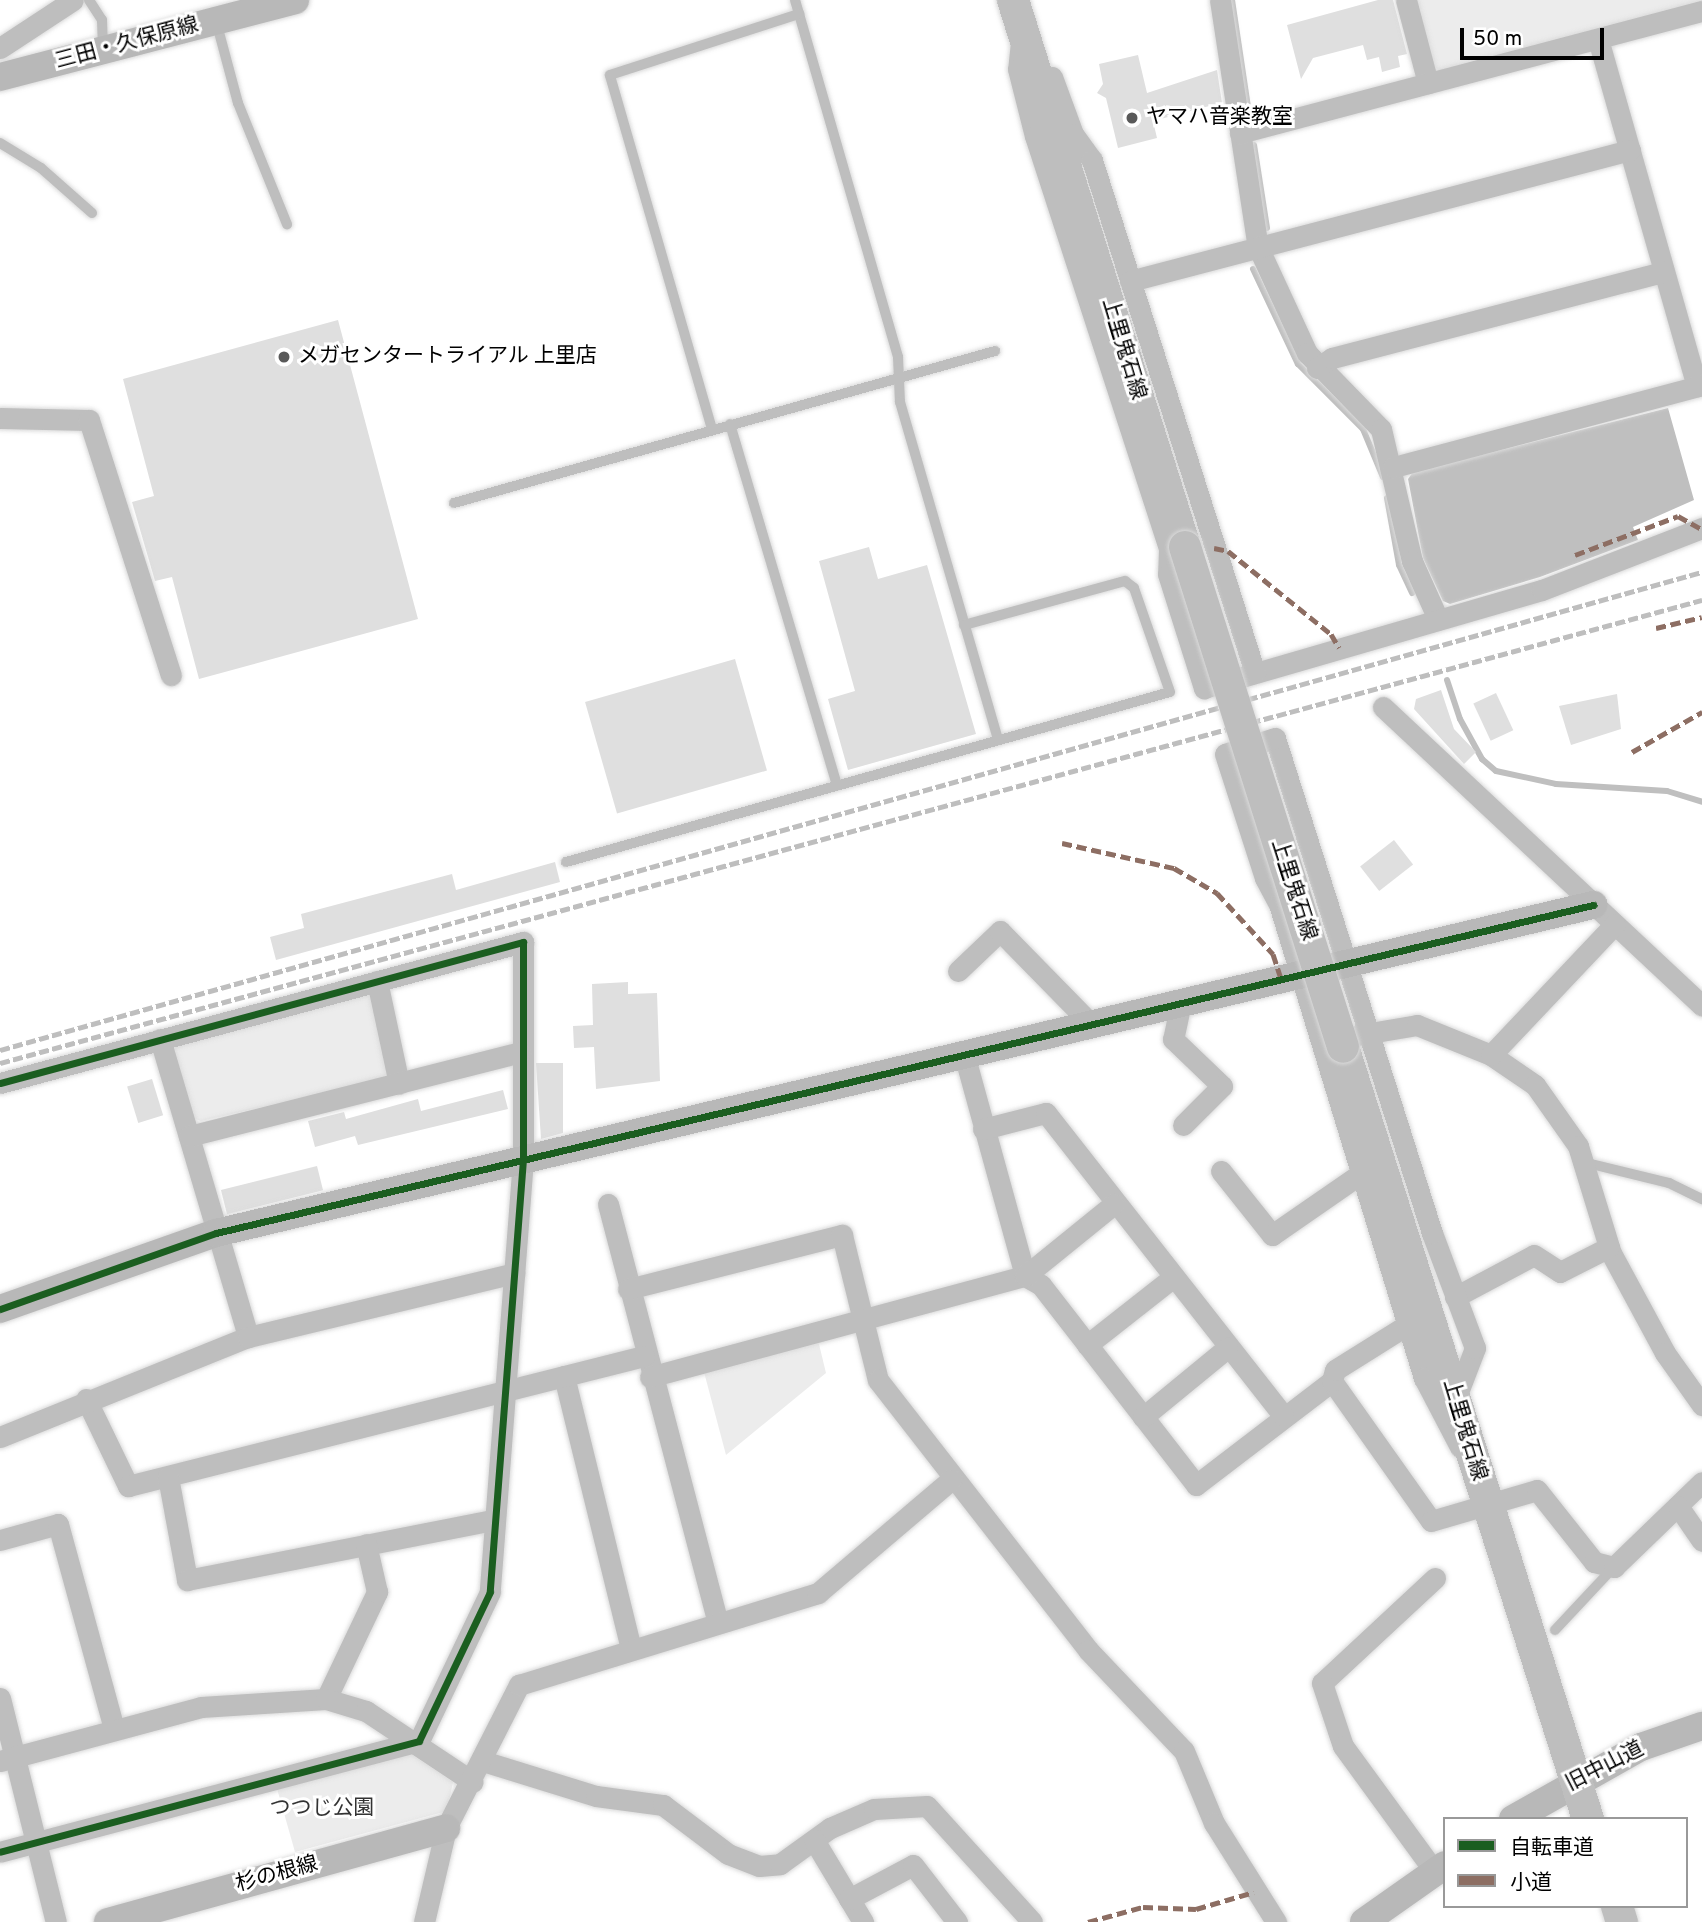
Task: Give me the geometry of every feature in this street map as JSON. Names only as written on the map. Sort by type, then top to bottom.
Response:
[{"type":"main road","name":"上里鬼石線","points":[[1013,0],[1185,547],[1345,1041],[1587,1817]]},
{"type":"street","points":[[0,48],[73,0]]},
{"type":"street","name":"三田・久保原線","points":[[0,77],[295,0]]},
{"type":"street","points":[[1220,0],[1258,247],[1317,368],[1381,429],[1394,467],[1412,561],[1437,619]]},
{"type":"street","points":[[1406,0],[1428,83]]},
{"type":"street","points":[[1240,132],[1702,11]]},
{"type":"street","points":[[1023,31],[1043,53],[1073,134],[1092,160],[1255,673]]},
{"type":"street","points":[[1023,31],[1018,69],[1035,136],[1169,550],[1170,580],[1204,688],[1542,590],[1702,528]]},
{"type":"street","points":[[1394,467],[1700,386],[1663,272],[1598,39]]},
{"type":"street","points":[[1130,282],[1630,150]]},
{"type":"street","points":[[1317,368],[1332,358],[1663,272]]},
{"type":"street","points":[[0,418],[89,420],[171,675]]},
{"type":"street","points":[[1383,707],[1702,1005]]},
{"type":"street","points":[[1455,1400],[1476,1356],[1455,1297],[1345,1041],[1300,977],[1226,754],[1275,738],[1350,965],[1345,1041],[1363,1172],[1407,1325],[1436,1405],[1484,1493]]},
{"type":"street","points":[[0,1309],[216,1233],[964,1054],[1181,1007],[1593,905]]},
{"type":"street","points":[[1491,1055],[1615,924]]},
{"type":"street","points":[[958,971],[1000,931],[1093,1026]]},
{"type":"street","points":[[0,1083],[523,942],[520,1052],[523,1158],[493,1520],[490,1592],[419,1741],[35,1846],[0,1852]]},
{"type":"street","points":[[377,981],[399,1084]]},
{"type":"street","points":[[1181,1007],[1173,1039],[1222,1086],[1183,1125]]},
{"type":"street","points":[[1345,1041],[1417,1025],[1491,1055],[1535,1086],[1562,1117],[1583,1162],[1609,1247],[1665,1353],[1702,1405]]},
{"type":"street","points":[[160,1039],[248,1337]]},
{"type":"street","points":[[189,1136],[520,1052]]},
{"type":"street","points":[[964,1054],[1025,1276],[1041,1285],[1196,1485],[1283,1415],[1332,1381],[1335,1370],[1407,1325]]},
{"type":"street","points":[[983,1129],[1046,1113],[1172,1278],[1283,1415]]},
{"type":"street","points":[[1221,1171],[1272,1235],[1363,1172]]},
{"type":"street","points":[[608,1204],[650,1377],[718,1623]]},
{"type":"street","points":[[650,1377],[864,1316],[1025,1276],[1114,1204]]},
{"type":"street","points":[[628,1289],[842,1235],[878,1380],[951,1480],[1088,1650],[1184,1751],[1214,1823],[1276,1922]]},
{"type":"street","points":[[1455,1297],[1534,1255],[1560,1272],[1609,1247]]},
{"type":"street","points":[[0,1437],[86,1399],[248,1337],[514,1273]]},
{"type":"street","points":[[1087,1345],[1172,1278]]},
{"type":"street","points":[[1143,1417],[1227,1348]]},
{"type":"street","points":[[86,1399],[128,1486],[645,1356]]},
{"type":"street","points":[[564,1376],[631,1648]]},
{"type":"street","points":[[1332,1381],[1431,1521],[1484,1493],[1537,1490],[1594,1562],[1614,1567],[1702,1482]]},
{"type":"street","points":[[168,1478],[187,1580],[493,1520]]},
{"type":"street","points":[[424,1922],[446,1828],[486,1762],[519,1685],[631,1648],[818,1593],[951,1480]]},
{"type":"street","points":[[1678,1506],[1702,1541]]},
{"type":"street","points":[[0,1540],[58,1524],[114,1728]]},
{"type":"street","points":[[326,1699],[377,1592],[366,1544]]},
{"type":"street","points":[[1364,1922],[1440,1869],[1343,1746],[1322,1683],[1435,1577]]},
{"type":"street","points":[[0,1698],[8,1759],[56,1922]]},
{"type":"street","points":[[8,1759],[114,1728],[201,1707],[326,1699],[366,1711],[419,1741],[473,1782]]},
{"type":"street","name":"旧中山道","points":[[1516,1817],[1575,1780],[1702,1726]]},
{"type":"street","points":[[486,1762],[596,1797],[663,1805],[728,1854],[759,1866],[780,1864],[814,1840],[874,1809],[927,1806],[1032,1922]]},
{"type":"street","name":"杉の根線","points":[[108,1922],[446,1828]]},
{"type":"street","points":[[814,1840],[863,1922]]},
{"type":"street","points":[[849,1899],[914,1865],[957,1922]]},
{"type":"lane","points":[[89,0],[102,20],[103,51]]},
{"type":"lane","points":[[795,0],[899,376],[900,402],[998,740]]},
{"type":"lane","points":[[712,429],[610,75],[799,14]]},
{"type":"lane","points":[[216,21],[238,103],[287,224]]},
{"type":"lane","points":[[0,144],[41,168],[92,213]]},
{"type":"lane","points":[[454,503],[995,351]]},
{"type":"lane","points":[[730,424],[837,785]]},
{"type":"lane","points":[[566,862],[1170,692],[1170,683],[1134,588],[1125,581],[964,625]]},
{"type":"lane","points":[[1583,1162],[1669,1183],[1702,1199]]},
{"type":"lane","points":[[1555,1630],[1614,1567]]},
{"type":"green space","points":[[1415,0],[1702,2],[1441,71],[1433,66]]},
{"type":"green space","points":[[363,991],[375,998],[391,1071],[385,1079],[201,1121],[190,1117],[171,1053],[179,1043]]},
{"type":"green space","points":[[818,1340],[826,1373],[726,1455],[704,1372]]},
{"type":"green space","name":"つつじ公園","points":[[408,1752],[453,1782],[447,1811],[295,1852],[276,1785]]},
{"type":"shaded area","points":[[1668,408],[1694,500],[1633,527],[1638,540],[1540,577],[1450,604],[1443,601],[1423,558],[1408,479],[1413,472]]},
{"type":"building","points":[[1378,0],[1393,0],[1407,54],[1398,56],[1400,67],[1382,72],[1379,57],[1367,60],[1363,45],[1313,58],[1301,79],[1287,25]]},
{"type":"building","name":"ヤマハ音楽教室","points":[[1138,55],[1147,93],[1217,70],[1224,116],[1216,118],[1213,105],[1153,121],[1157,138],[1118,148],[1106,98],[1097,93],[1103,84],[1099,64]]},
{"type":"building","points":[[338,320],[418,619],[199,679],[172,577],[155,581],[132,502],[154,496],[123,379]]},
{"type":"building","points":[[869,547],[878,579],[927,565],[976,734],[848,770],[828,699],[855,691],[819,561]]},
{"type":"building","points":[[735,659],[767,771],[617,814],[585,702]]},
{"type":"building","points":[[1441,690],[1454,729],[1476,752],[1464,764],[1414,709],[1416,699]]},
{"type":"building","points":[[1496,693],[1513,730],[1491,741],[1473,704]]},
{"type":"building","points":[[1617,694],[1621,729],[1571,745],[1559,706]]},
{"type":"building","points":[[1394,840],[1413,864],[1379,891],[1360,866]]},
{"type":"building","points":[[555,862],[560,882],[276,960],[270,937],[304,928],[301,914],[452,874],[456,890]]},
{"type":"building","points":[[628,982],[628,994],[657,993],[660,1081],[596,1089],[594,1047],[574,1048],[573,1026],[593,1025],[592,984]]},
{"type":"building","points":[[536,1063],[563,1063],[563,1133],[541,1139]]},
{"type":"building","points":[[152,1079],[163,1115],[138,1123],[127,1087]]},
{"type":"building","points":[[503,1090],[508,1109],[358,1145],[355,1136],[315,1147],[308,1121],[344,1112],[346,1119],[418,1099],[421,1111]]},
{"type":"building","points":[[317,1166],[323,1190],[227,1214],[221,1190]]},
{"type":"waterway","points":[[1232,0],[1249,114]]},
{"type":"waterway","points":[[1254,145],[1267,228]]},
{"type":"waterway","points":[[1253,269],[1298,364],[1363,429],[1383,477]]},
{"type":"waterway","points":[[1387,498],[1399,565],[1412,593]]},
{"type":"waterway","points":[[1447,680],[1460,719],[1482,759],[1496,771],[1556,784],[1667,791],[1702,802]]},
{"type":"railway","points":[[0,1050],[1702,572]]},
{"type":"railway","points":[[0,1063],[1702,600]]},
{"type":"marked path","points":[[1575,555],[1678,516],[1701,529]]},
{"type":"marked path","points":[[1214,548],[1228,551],[1331,634],[1339,648]]},
{"type":"marked path","points":[[1656,628],[1702,617]]},
{"type":"marked path","points":[[1632,752],[1702,712]]},
{"type":"marked path","points":[[1062,843],[1174,868],[1217,893],[1273,954],[1282,982]]},
{"type":"marked path","points":[[1088,1922],[1143,1907],[1196,1909],[1254,1892]]},
{"type":"cycle path","points":[[0,1309],[216,1233],[1593,905]]},
{"type":"cycle path","points":[[0,1083],[523,942],[523,1159],[490,1592],[419,1741],[0,1852]]},
{"type":"place","name":"ヤマハ音楽教室","points":[[1132,118]]},
{"type":"place","name":"メガセンタートライアル 上里店","points":[[284,357]]}]
